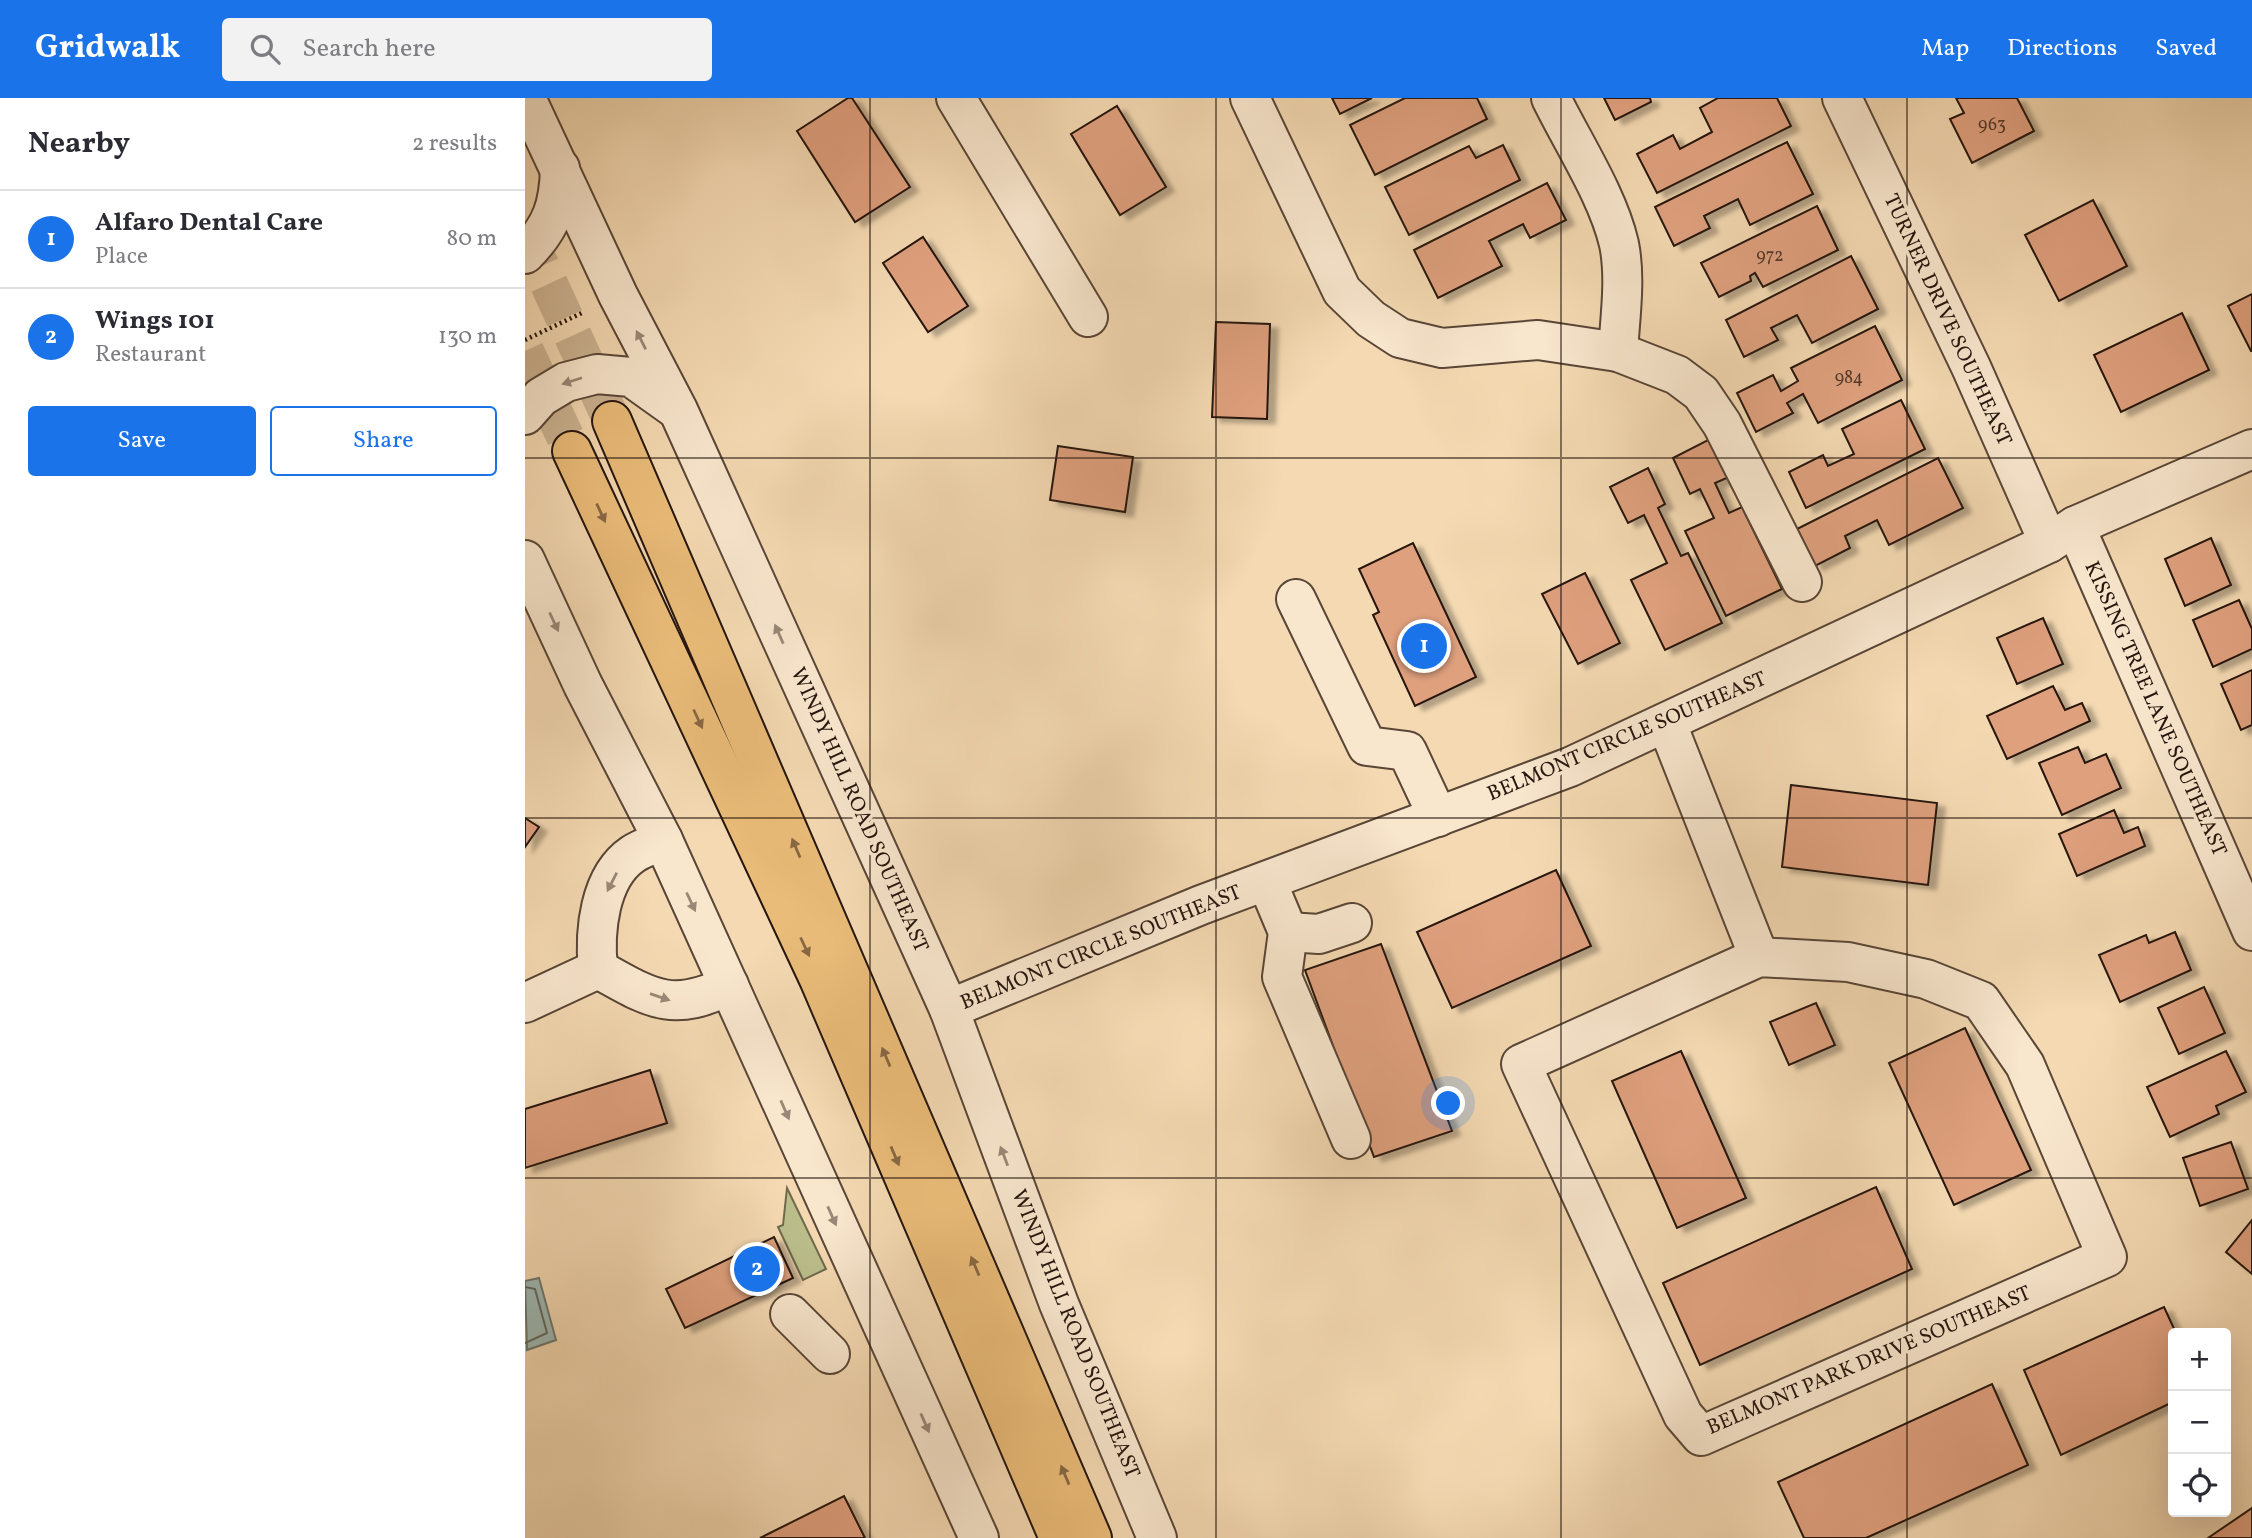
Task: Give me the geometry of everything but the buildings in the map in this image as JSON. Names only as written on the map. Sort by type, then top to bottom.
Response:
[{"type":"main road","points":[[612,421],[1092,1538]]},
{"type":"main road","points":[[572,451],[820,979],[1059,1538]]},
{"type":"street","name":"WINDY HILL ROAD SOUTHEAST","points":[[526,98],[618,295],[678,410],[949,1009],[1059,1304],[1157,1538]]},
{"type":"street","points":[[956,98],[1088,317]]},
{"type":"street","points":[[1250,98],[1342,291],[1371,319],[1400,338],[1442,348],[1538,340],[1618,352],[1677,375],[1701,393],[1722,424],[1802,582]]},
{"type":"street","points":[[1551,98],[1609,215],[1619,246],[1621,290],[1618,352]]},
{"type":"street","name":"TURNER DRIVE SOUTHEAST","points":[[1842,98],[1971,367],[2062,535]]},
{"type":"street","points":[[525,254],[544,231],[559,202],[560,168]]},
{"type":"street","points":[[525,415],[541,397],[566,382],[597,374],[631,377],[678,410]]},
{"type":"street","name":"BELMONT CIRCLE SOUTHEAST","points":[[949,1009],[1267,882],[1570,767],[1667,724],[2062,535],[2252,449]]},
{"type":"street","name":"KISSING TREE LANE SOUTHEAST","points":[[2062,535],[2252,931]]},
{"type":"street","points":[[525,560],[583,685],[663,841],[729,985],[791,1160],[849,1286],[979,1538]]},
{"type":"street","points":[[1296,599],[1367,746],[1407,751],[1438,817]]},
{"type":"street","points":[[1667,724],[1759,957]]},
{"type":"street","points":[[598,968],[595,943],[600,910],[609,887],[632,854],[663,841]]},
{"type":"street","points":[[1267,882],[1288,932],[1282,977],[1351,1139]]},
{"type":"street","points":[[1288,932],[1319,934],[1352,923]]},
{"type":"street","name":"BELMONT PARK DRIVE SOUTHEAST","points":[[1759,957],[1848,961],[1926,979],[1981,1001],[2025,1065],[2107,1257],[1701,1436],[1683,1415],[1521,1064],[1759,957]]},
{"type":"street","points":[[598,968],[665,1000],[688,1002],[729,985]]},
{"type":"street","points":[[525,1003],[598,968]]},
{"type":"street","points":[[790,1314],[830,1354]]},
{"type":"path","points":[[525,340],[618,295]]},
{"type":"green space","points":[[787,1188],[826,1269],[803,1280],[778,1227],[783,1225]]},
{"type":"water","points":[[539,1278],[556,1340],[527,1350],[525,1281]]},
{"type":"tunnel","points":[[525,232],[612,421]]},
{"type":"tunnel","points":[[525,351],[572,451]]},
{"type":"place","name":"Alfaro Dental Care","points":[[1424,646]]},
{"type":"place","name":"Wings 101","points":[[757,1269]]}]
